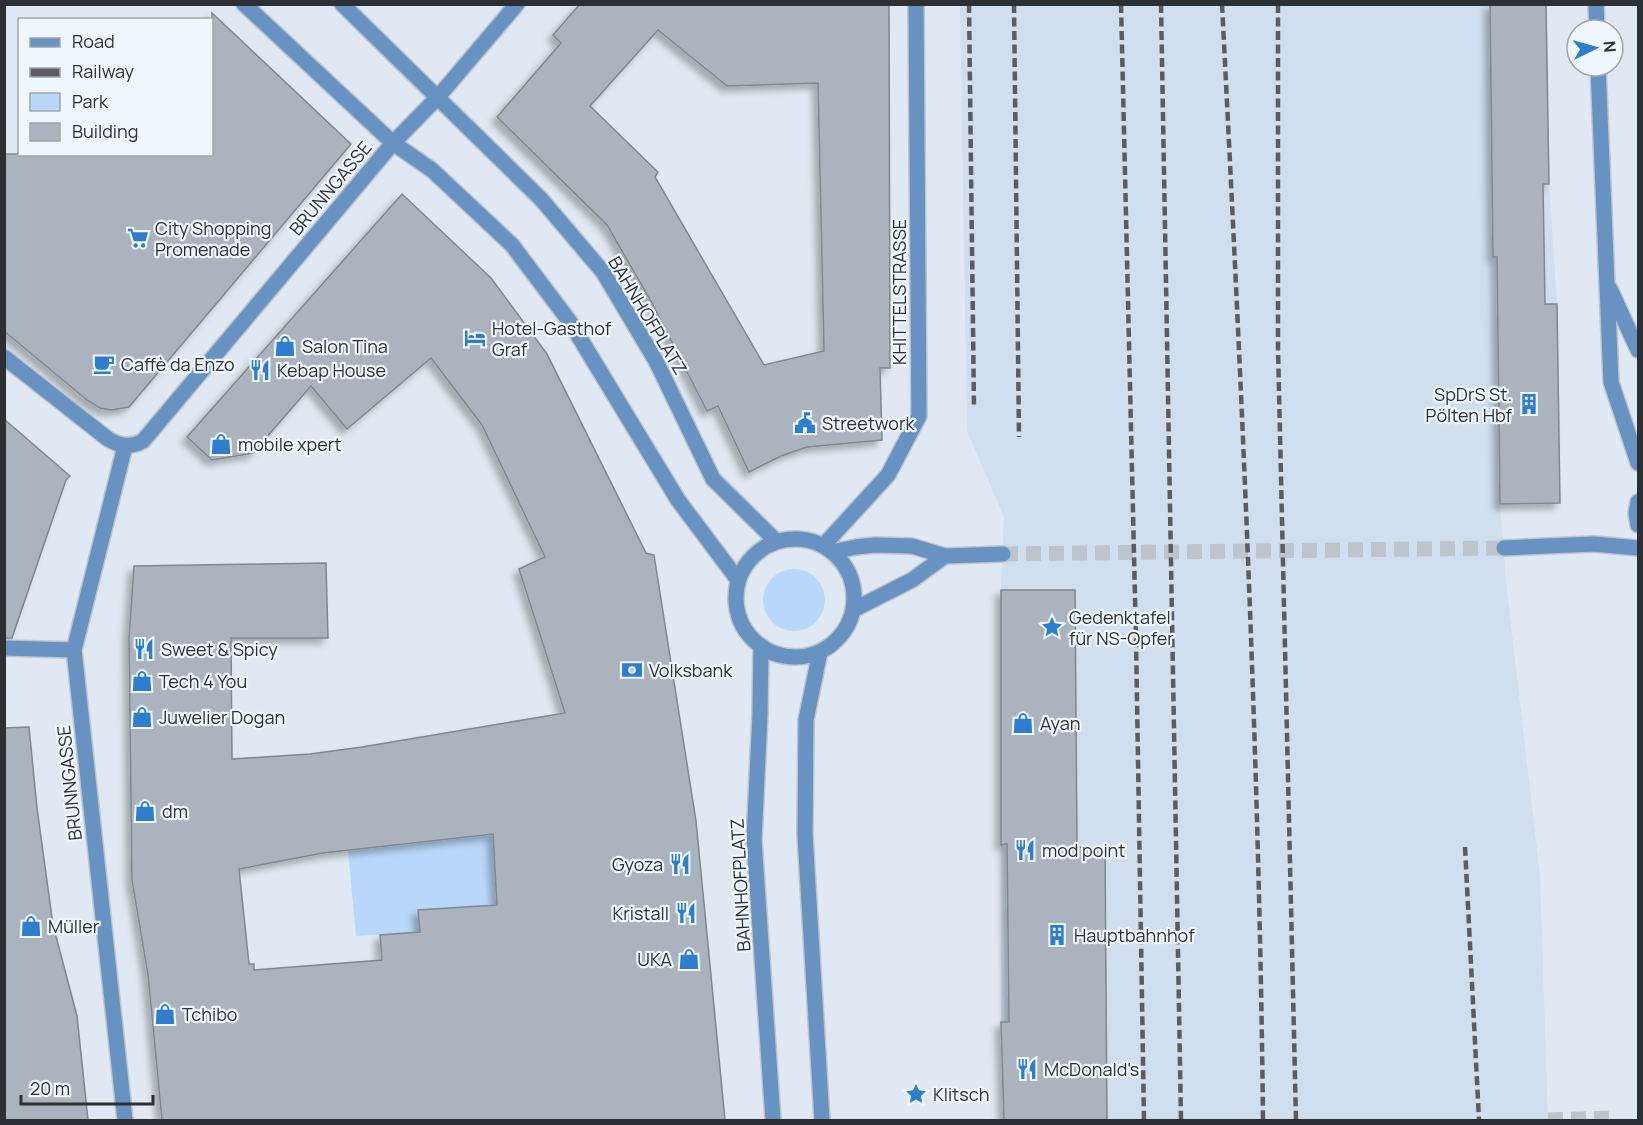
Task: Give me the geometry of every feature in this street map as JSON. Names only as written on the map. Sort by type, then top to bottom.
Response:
[{"type":"street","points":[[244,4],[393,143],[432,170],[512,245],[570,322],[678,500],[738,580]]},
{"type":"street","name":"BAHNHOFPLATZ","points":[[342,4],[541,199],[603,272],[656,361],[713,479],[776,541]]},
{"type":"street","name":"BRUNNGASSE","points":[[125,1120],[74,650],[124,446],[143,441],[393,143],[438,97],[517,4]]},
{"type":"street","name":"KHITTELSTRASSE","points":[[828,549],[888,475],[919,416],[916,4]]},
{"type":"street","points":[[1598,78],[1611,382],[1638,463]]},
{"type":"street","points":[[1606,281],[1638,350]]},
{"type":"street","points":[[4,357],[108,439],[124,446]]},
{"type":"street","points":[[1638,502],[1636,513],[1638,525]]},
{"type":"street","points":[[828,549],[852,582],[853,610],[840,638],[820,652],[800,658],[779,656],[761,647],[747,634],[739,617],[736,599],[738,580],[746,563],[759,550],[776,541],[801,539],[828,549],[912,546],[945,556],[1003,554]]},
{"type":"street","points":[[1504,548],[1594,544],[1638,548]]},
{"type":"street","points":[[853,610],[912,580],[945,556]]},
{"type":"street","name":"BAHNHOFPLATZ","points":[[761,647],[754,840],[773,1120]]},
{"type":"street","points":[[4,648],[74,650]]},
{"type":"street","points":[[820,652],[806,720],[805,835],[822,1120]]},
{"type":"shaded area","points":[[960,5],[1546,5],[1549,184],[1557,304],[1560,503],[1500,504],[1506,582],[1540,876],[1548,1120],[1003,1120],[1001,590],[1004,517],[967,431]]},
{"type":"green space","points":[[794,569],[816,578],[825,600],[816,622],[794,631],[772,622],[763,600],[772,578]]},
{"type":"green space","points":[[493,834],[497,905],[419,910],[420,932],[356,936],[348,851]]},
{"type":"building","points":[[580,4],[889,4],[890,368],[880,368],[882,440],[807,447],[781,456],[749,472],[718,406],[707,411],[652,303],[607,225],[497,117],[561,43],[553,35]],"holes":[[[658,30],[727,86],[818,83],[824,351],[764,365],[655,177],[658,172],[590,106]]]},
{"type":"building","points":[[1490,4],[1546,4],[1549,184],[1543,184],[1545,304],[1557,304],[1560,503],[1500,504],[1497,257],[1493,257]]},
{"type":"building","name":"City Shopping Promenade","points":[[212,13],[351,144],[129,407],[111,410],[100,408],[87,400],[4,331],[4,154],[18,154],[18,156],[213,156]]},
{"type":"building","points":[[402,194],[491,278],[547,354],[646,553],[654,555],[696,821],[725,1120],[162,1120],[148,975],[132,880],[129,638],[134,566],[326,563],[328,638],[231,638],[232,759],[310,754],[362,747],[565,713],[519,569],[545,557],[482,425],[431,358],[347,429],[311,386],[253,453],[212,460],[187,437]],"holes":[[[493,834],[497,905],[418,910],[420,932],[380,935],[382,960],[254,970],[254,964],[249,964],[239,869],[323,853]]]},
{"type":"building","points":[[4,419],[70,476],[66,480],[12,638],[4,638]]},
{"type":"building","name":"Hauptbahnhof","points":[[1001,590],[1075,590],[1077,847],[1105,848],[1107,1120],[1004,1120],[1001,1022],[1009,1022],[1007,844],[1001,845]]},
{"type":"building","points":[[29,727],[37,808],[53,925],[77,1016],[88,1120],[4,1120],[4,728]]},
{"type":"tunnel","points":[[1003,554],[1504,548]]},
{"type":"tunnel","points":[[1548,1120],[1614,1118],[1614,1120]]},
{"type":"railway","points":[[969,4],[974,408]]},
{"type":"railway","points":[[1014,4],[1019,437]]},
{"type":"railway","points":[[1121,4],[1136,639],[1144,1120]]},
{"type":"railway","points":[[1161,4],[1181,1120]]},
{"type":"railway","points":[[1222,4],[1253,702],[1263,1120]]},
{"type":"railway","points":[[1278,4],[1278,348],[1296,1120]]},
{"type":"railway","points":[[1465,847],[1479,1120]]},
{"type":"place","name":"City Shopping Promenade","points":[[138,238]]},
{"type":"place","name":"Hotel-Gasthof Graf","points":[[475,338]]},
{"type":"place","name":"Salon Tina","points":[[285,346]]},
{"type":"place","name":"Caffè da Enzo","points":[[104,364]]},
{"type":"place","name":"Kebap House","points":[[260,370]]},
{"type":"place","name":"SpDrS St. Pölten Hbf","points":[[1529,404]]},
{"type":"place","name":"Streetwork","points":[[805,423]]},
{"type":"place","name":"mobile xpert","points":[[221,444]]},
{"type":"place","name":"Gedenktafel für NS-Opfer","points":[[1052,627]]},
{"type":"place","name":"Sweet & Spicy","points":[[144,649]]},
{"type":"place","name":"Volksbank","points":[[632,670]]},
{"type":"place","name":"Tech 4 You","points":[[142,681]]},
{"type":"place","name":"Juwelier Dogan","points":[[142,717]]},
{"type":"place","name":"Ayan","points":[[1023,723]]},
{"type":"place","name":"dm","points":[[145,811]]},
{"type":"place","name":"mod point","points":[[1025,850]]},
{"type":"place","name":"Gyoza","points":[[680,864]]},
{"type":"place","name":"Kristall","points":[[686,913]]},
{"type":"place","name":"Müller","points":[[31,926]]},
{"type":"place","name":"Hauptbahnhof","points":[[1057,935]]},
{"type":"place","name":"UKA","points":[[689,959]]},
{"type":"place","name":"Tchibo","points":[[165,1014]]},
{"type":"place","name":"McDonald's","points":[[1027,1069]]},
{"type":"place","name":"Klitsch","points":[[916,1094]]}]
